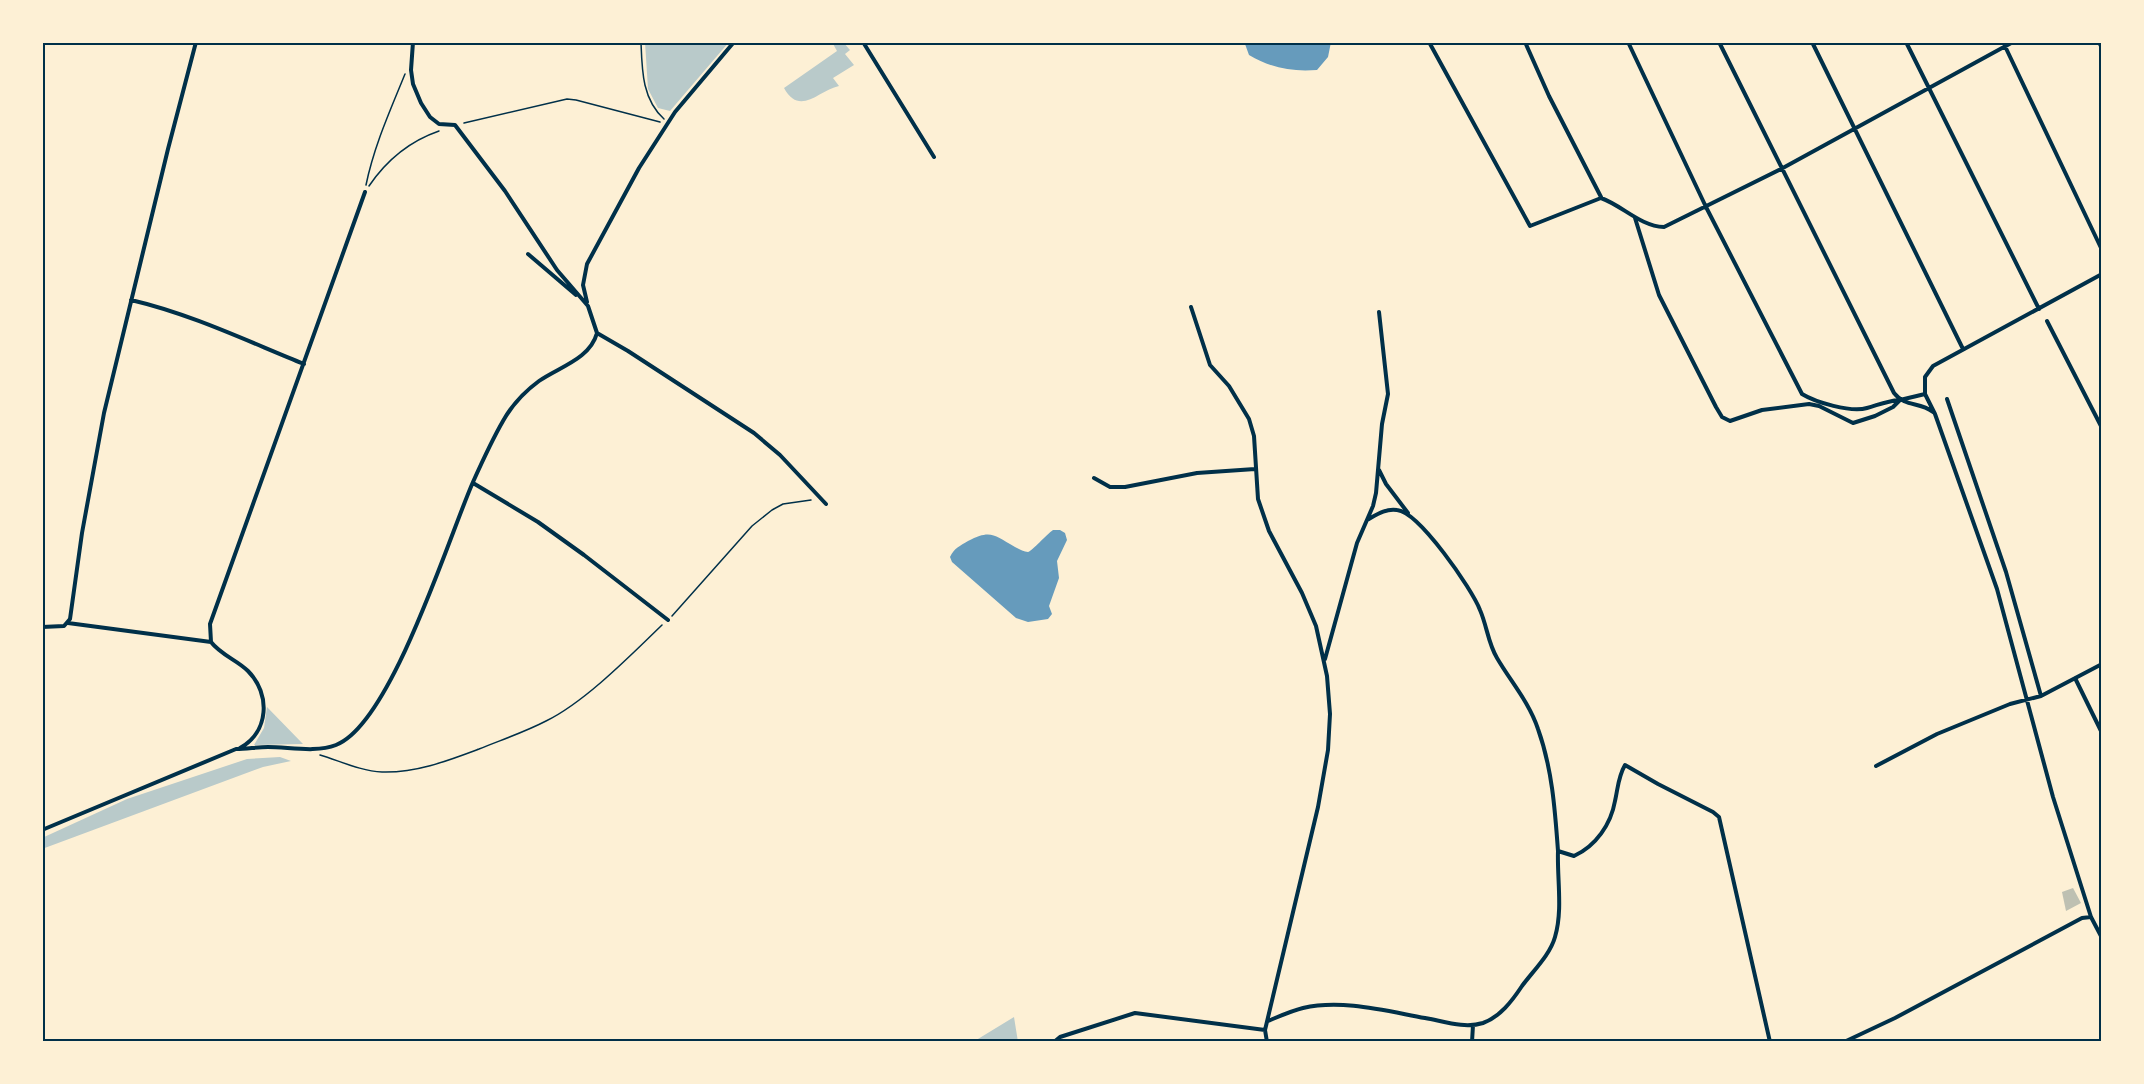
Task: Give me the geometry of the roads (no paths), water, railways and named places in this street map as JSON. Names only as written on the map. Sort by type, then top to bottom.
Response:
[{"type":"street","points":[[68,623],[72,614],[82,532],[104,413],[196,42]]},
{"type":"street","points":[[413,42],[412,77],[421,103],[430,117],[439,124],[455,125],[505,191],[557,270],[588,306]]},
{"type":"street","points":[[236,749],[325,748],[346,740],[362,725],[393,675],[417,624],[473,483],[503,420],[516,401],[541,380],[585,353],[594,344],[597,333],[583,285],[587,264],[639,168],[675,112],[734,42]]},
{"type":"street","points":[[863,42],[934,157]]},
{"type":"street","points":[[1429,42],[1530,226],[1601,198]]},
{"type":"street","points":[[1525,42],[1548,96],[1601,198],[1655,227],[1664,227],[1781,169],[2004,44],[2013,42]]},
{"type":"street","points":[[1628,42],[1706,207],[1802,394],[1810,399],[1850,409],[1865,409],[1883,402],[1925,394]]},
{"type":"street","points":[[1719,42],[1894,393],[1900,400],[1922,406],[1935,414]]},
{"type":"street","points":[[1812,42],[1963,349]]},
{"type":"street","points":[[1906,42],[2039,309]]},
{"type":"street","points":[[2099,42],[2102,48]]},
{"type":"street","points":[[2004,44],[2102,250]]},
{"type":"street","points":[[42,830],[249,743],[262,724],[262,699],[254,678],[247,670],[222,653],[211,642],[209,634],[213,614],[365,192]]},
{"type":"street","points":[[1634,217],[1659,296],[1722,417],[1730,421],[1762,410],[1809,404],[1819,406],[1852,423],[1875,416],[1893,407],[1900,400]]},
{"type":"street","points":[[528,254],[588,306]]},
{"type":"street","points":[[2102,274],[1933,366],[1925,377],[1925,394],[1935,414],[1997,589],[2053,797],[2091,917],[2102,938]]},
{"type":"street","points":[[131,300],[153,305],[216,328],[304,364]]},
{"type":"street","points":[[1191,308],[1210,365],[1229,386],[1249,419],[1254,436],[1258,499],[1269,531],[1317,626],[1325,661],[1330,714],[1328,750],[1318,807],[1266,1030],[1267,1042]]},
{"type":"street","points":[[1325,661],[1357,543],[1376,493],[1382,424],[1388,394],[1378,312]]},
{"type":"street","points":[[2047,321],[2102,428]]},
{"type":"street","points":[[597,333],[754,433],[780,455],[826,504]]},
{"type":"street","points":[[1947,399],[2006,572],[2041,696]]},
{"type":"street","points":[[1094,478],[1110,488],[1197,473],[1255,469]]},
{"type":"street","points":[[1268,1021],[1302,1008],[1323,1005],[1377,1009],[1453,1024],[1484,1023],[1498,1014],[1512,1000],[1546,955],[1555,938],[1559,897],[1558,851],[1551,775],[1538,728],[1526,702],[1497,658],[1473,595],[1421,525],[1408,513],[1386,484],[1378,469]]},
{"type":"street","points":[[473,483],[538,522],[668,620]]},
{"type":"street","points":[[1367,520],[1386,511],[1397,509],[1408,513]]},
{"type":"street","points":[[42,627],[59,627],[68,623],[211,642]]},
{"type":"street","points":[[1876,766],[1937,734],[2010,704],[2041,696],[2102,664]]},
{"type":"street","points":[[2075,678],[2102,733]]},
{"type":"street","points":[[1558,851],[1574,856],[1583,852],[1602,833],[1609,822],[1615,804],[1619,775],[1625,765],[1719,817],[1770,1042]]},
{"type":"street","points":[[1844,1042],[1895,1018],[2082,918],[2091,917]]},
{"type":"street","points":[[1054,1042],[1060,1037],[1136,1012],[1266,1030]]},
{"type":"street","points":[[1472,1042],[1473,1025]]},
{"type":"water","points":[[1243,42],[1331,42],[1328,57],[1317,70],[1290,70],[1265,63],[1249,55]]},
{"type":"water","points":[[1053,530],[1065,533],[1067,540],[1057,561],[1059,578],[1049,606],[1052,614],[1048,619],[1028,622],[1016,618],[952,562],[950,557],[962,544],[987,534],[1028,552]]}]
